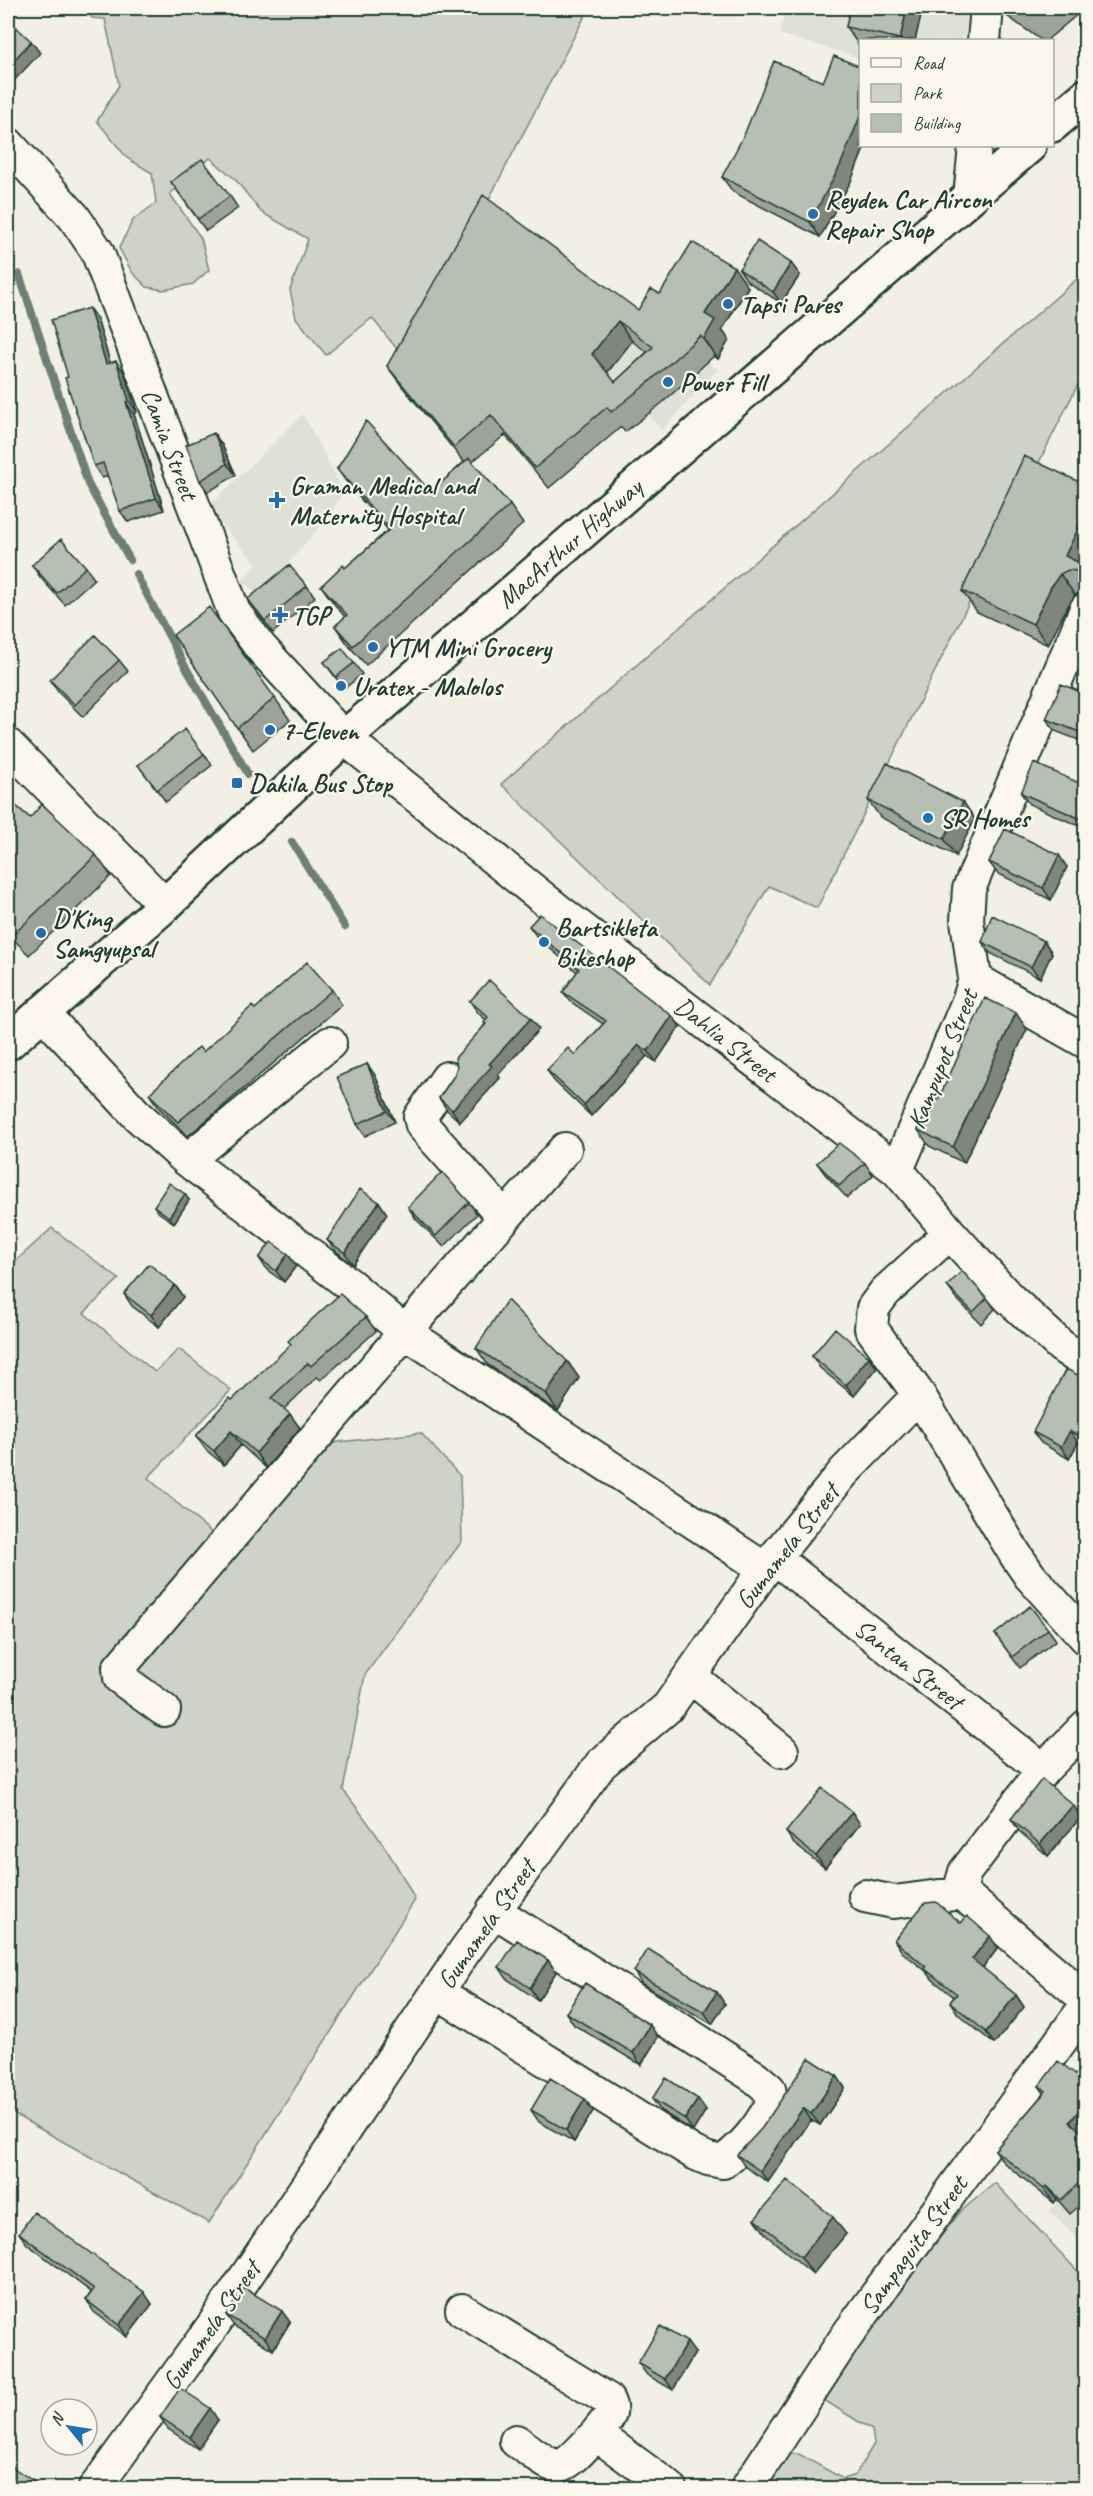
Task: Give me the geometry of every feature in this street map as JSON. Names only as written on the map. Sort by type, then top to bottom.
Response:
[{"type":"highway","points":[[1054,123],[1086,96]]},
{"type":"highway","name":"MacArthur Highway","points":[[8,1042],[165,905],[344,738],[1028,147]]},
{"type":"street","points":[[984,39],[987,8]]},
{"type":"street","name":"Camia Street","points":[[8,144],[74,217],[97,251],[234,612],[261,648],[344,738]]},
{"type":"street","points":[[970,197],[975,147]]},
{"type":"street","name":"Kampupot Street","points":[[897,1170],[969,999],[975,979],[967,920],[969,889],[1086,609]]},
{"type":"street","name":"Dahlia Street","points":[[344,738],[559,911],[897,1170],[1009,1298],[1061,1346],[1086,1362]]},
{"type":"street","points":[[8,745],[165,905]]},
{"type":"street","points":[[975,979],[1086,1042]]},
{"type":"street","name":"Santan Street","points":[[42,1012],[137,1115],[187,1160],[341,1278],[406,1333],[770,1564],[1043,1770]]},
{"type":"street","points":[[187,1160],[330,1043]]},
{"type":"street","points":[[447,1078],[420,1117],[422,1125],[504,1217]]},
{"type":"street","points":[[164,1710],[120,1678],[119,1668],[504,1217],[565,1149]]},
{"type":"street","points":[[950,1233],[885,1292],[873,1308],[871,1328],[919,1395],[1029,1576],[1086,1638]]},
{"type":"street","name":"Gumamela Street","points":[[95,2488],[214,2324],[493,1910],[601,1764],[668,1707],[770,1564],[844,1472],[919,1395]]},
{"type":"street","points":[[691,1677],[782,1751]]},
{"type":"street","points":[[1086,1726],[1043,1770],[965,1872],[961,1886],[962,1893],[1086,1999]]},
{"type":"street","points":[[865,1896],[894,1902],[962,1893]]},
{"type":"street","points":[[437,1992],[694,2153],[708,2159],[723,2162],[745,2145],[761,2123],[772,2104],[769,2089],[755,2077],[493,1910]]},
{"type":"street","name":"Sampaguita Street","points":[[747,2488],[846,2337],[1086,2006]]},
{"type":"street","points":[[462,2310],[608,2399],[612,2407],[611,2415],[596,2434],[573,2459],[562,2467],[552,2466],[516,2441]]},
{"type":"street","points":[[596,2434],[670,2488]]},
{"type":"shaded area","points":[[786,8],[969,8],[964,39],[859,39],[859,58],[779,34]]},
{"type":"shaded area","points":[[615,298],[718,369],[662,430],[582,345]]},
{"type":"shaded area","name":"Graman Medical and Maternity Hospital","points":[[303,414],[344,492],[328,517],[260,596],[242,581],[257,564],[207,508]]},
{"type":"shaded area","points":[[1085,2175],[1085,2246],[1049,2211]]},
{"type":"green space","points":[[86,8],[589,8],[405,359],[372,318],[326,355],[296,318],[290,290],[308,239],[261,212],[235,179],[210,158],[170,194],[201,238],[209,270],[193,284],[163,290],[147,287],[132,272],[119,248],[133,220],[156,203],[152,173],[127,158],[97,121],[119,85],[105,19],[92,18]]},
{"type":"green space","points":[[1085,272],[1085,370],[817,908],[769,886],[710,985],[501,784]]},
{"type":"green space","points":[[52,1228],[119,1279],[84,1313],[155,1372],[179,1349],[231,1390],[148,1478],[226,1545],[321,1444],[421,1433],[460,1476],[462,1541],[365,1675],[343,1790],[382,1843],[415,1900],[209,2223],[8,2111],[8,1268]]},
{"type":"green space","points":[[995,2183],[1085,2279],[1085,2488],[759,2488],[784,2454],[799,2454],[843,2479],[855,2475],[874,2444],[872,2430],[824,2400],[823,2393],[876,2319],[961,2211]]},
{"type":"building","points":[[850,8],[907,8],[900,39],[846,27]]},
{"type":"building","points":[[1015,8],[1032,8],[1024,14]]},
{"type":"building","points":[[15,26],[31,41],[8,67],[8,34]]},
{"type":"building","points":[[834,56],[859,66],[859,119],[840,166],[810,222],[722,177],[744,135],[774,61],[823,82]]},
{"type":"building","points":[[202,159],[230,196],[198,219],[171,182]]},
{"type":"building","points":[[483,195],[638,310],[651,289],[660,294],[692,242],[734,267],[705,314],[715,320],[704,339],[700,336],[648,383],[611,412],[607,407],[535,468],[491,415],[454,447],[387,366]],"holes":[[[618,321],[653,347],[615,382],[592,354]]]},
{"type":"building","points":[[757,241],[791,263],[773,292],[739,269]]},
{"type":"building","points":[[89,308],[106,364],[116,361],[118,366],[129,401],[126,402],[156,498],[120,511],[103,463],[94,466],[65,378],[68,377],[51,320]]},
{"type":"building","points":[[366,421],[431,492],[469,458],[510,505],[353,646],[335,626],[347,615],[321,586],[343,565],[345,568],[390,529],[337,469]]},
{"type":"building","points":[[214,433],[227,464],[200,481],[186,445]]},
{"type":"building","points":[[1024,456],[1086,485],[1086,512],[1065,556],[1086,566],[1086,578],[1077,571],[1068,570],[1060,574],[1033,624],[962,591]]},
{"type":"building","points":[[61,539],[86,567],[57,593],[32,565]]},
{"type":"building","points":[[289,565],[307,586],[265,621],[248,599]]},
{"type":"building","points":[[209,607],[275,698],[237,728],[173,635]]},
{"type":"building","points":[[95,635],[119,660],[75,705],[50,680]]},
{"type":"building","points":[[342,648],[354,663],[336,677],[324,662]]},
{"type":"building","points":[[1061,684],[1086,694],[1086,724],[1082,733],[1046,719]]},
{"type":"building","points":[[185,729],[204,754],[157,790],[138,765]]},
{"type":"building","name":"SR Homes","points":[[887,763],[963,802],[944,839],[868,800]]},
{"type":"building","points":[[1034,763],[1086,786],[1086,821],[1021,793]]},
{"type":"building","points":[[8,799],[30,818],[42,804],[96,855],[14,934],[8,928]]},
{"type":"building","points":[[1005,829],[1059,855],[1043,888],[989,862]]},
{"type":"building","points":[[540,914],[672,1016],[648,1051],[639,1045],[584,1105],[547,1070],[568,1048],[575,1055],[606,1021],[563,992],[579,969],[529,926]]},
{"type":"building","points":[[992,915],[1044,941],[1031,967],[982,942]]},
{"type":"building","points":[[307,962],[332,990],[178,1122],[149,1094],[199,1047],[203,1052],[252,1006],[255,1009]]},
{"type":"building","points":[[489,980],[531,1018],[489,1064],[492,1066],[452,1110],[439,1098],[454,1076],[457,1067],[455,1058],[486,1024],[484,1022],[488,1017],[470,1001]]},
{"type":"building","points":[[985,998],[1016,1013],[953,1147],[918,1130],[933,1098],[938,1100]]},
{"type":"building","points":[[367,1064],[387,1111],[357,1124],[337,1077]]},
{"type":"building","points":[[839,1143],[865,1163],[839,1186],[817,1163]]},
{"type":"building","points":[[442,1172],[469,1202],[436,1236],[408,1207]]},
{"type":"building","points":[[169,1183],[185,1194],[169,1217],[154,1206]]},
{"type":"building","points":[[360,1189],[379,1202],[345,1253],[327,1240]]},
{"type":"building","points":[[271,1242],[288,1254],[276,1271],[259,1258]]},
{"type":"building","points":[[149,1264],[175,1285],[151,1315],[124,1294]]},
{"type":"building","points":[[962,1271],[987,1298],[973,1312],[947,1286]]},
{"type":"building","points":[[340,1294],[366,1317],[311,1366],[308,1363],[271,1398],[290,1414],[256,1453],[231,1431],[214,1451],[196,1436],[229,1398],[232,1400],[291,1344],[288,1341]]},
{"type":"building","points":[[507,1300],[567,1361],[546,1394],[476,1348]]},
{"type":"building","points":[[835,1328],[869,1357],[846,1385],[812,1356]]},
{"type":"building","points":[[1066,1369],[1086,1379],[1086,1439],[1070,1431],[1061,1447],[1033,1432]]},
{"type":"building","points":[[1030,1606],[1048,1629],[1012,1657],[995,1634]]},
{"type":"building","points":[[1042,1779],[1073,1805],[1040,1844],[1011,1819]]},
{"type":"building","points":[[822,1788],[852,1812],[816,1856],[786,1832]]},
{"type":"building","points":[[936,1902],[961,1923],[967,1916],[990,1936],[972,1959],[1016,1995],[986,2032],[950,2002],[957,1994],[925,1969],[926,1967],[894,1940],[925,1903]]},
{"type":"building","points":[[517,1940],[548,1960],[530,1988],[499,1967]]},
{"type":"building","points":[[648,1949],[717,1992],[704,2012],[634,1972]]},
{"type":"building","points":[[585,1983],[650,2025],[633,2053],[566,2013]]},
{"type":"building","points":[[809,2058],[837,2076],[811,2114],[803,2108],[760,2171],[737,2155],[762,2128]]},
{"type":"building","points":[[1058,2061],[1086,2082],[1086,2101],[1070,2122],[1086,2136],[1086,2189],[1079,2183],[1061,2200],[1047,2186],[1044,2189],[995,2150],[1046,2091],[1039,2086]]},
{"type":"building","points":[[550,2078],[585,2099],[566,2130],[531,2110]]},
{"type":"building","points":[[666,2078],[698,2099],[685,2119],[652,2099]]},
{"type":"building","points":[[787,2180],[833,2217],[801,2257],[755,2219]]},
{"type":"building","points":[[34,2212],[144,2292],[119,2325],[86,2300],[94,2289],[19,2233]]},
{"type":"building","points":[[244,2288],[282,2311],[265,2338],[226,2315]]},
{"type":"building","points":[[660,2326],[687,2342],[665,2379],[638,2363]]},
{"type":"building","points":[[180,2388],[210,2408],[190,2437],[160,2417]]},
{"type":"building","points":[[8,2464],[42,2487],[8,2488]]},
{"type":"waterway","points":[[19,274],[88,484],[130,560]]},
{"type":"waterway","points":[[136,574],[182,661],[248,774]]},
{"type":"waterway","points":[[292,842],[345,927]]},
{"type":"place","name":"Reyden Car Aircon Repair Shop","points":[[813,214]]},
{"type":"place","name":"Tapsi Pares","points":[[728,304]]},
{"type":"place","name":"Power Fill","points":[[668,382]]},
{"type":"place","name":"Graman Medical and Maternity Hospital","points":[[277,500]]},
{"type":"place","name":"TGP","points":[[280,615]]},
{"type":"place","name":"YTM Mini Grocery","points":[[373,647]]},
{"type":"place","name":"Uratex - Malolos","points":[[341,686]]},
{"type":"place","name":"7-Eleven","points":[[270,730]]},
{"type":"place","name":"Dakila Bus Stop","points":[[237,783]]},
{"type":"place","name":"SR Homes","points":[[928,818]]},
{"type":"place","name":"D'King Samgyupsal","points":[[41,933]]},
{"type":"place","name":"Bartsikleta Bikeshop","points":[[544,942]]}]
